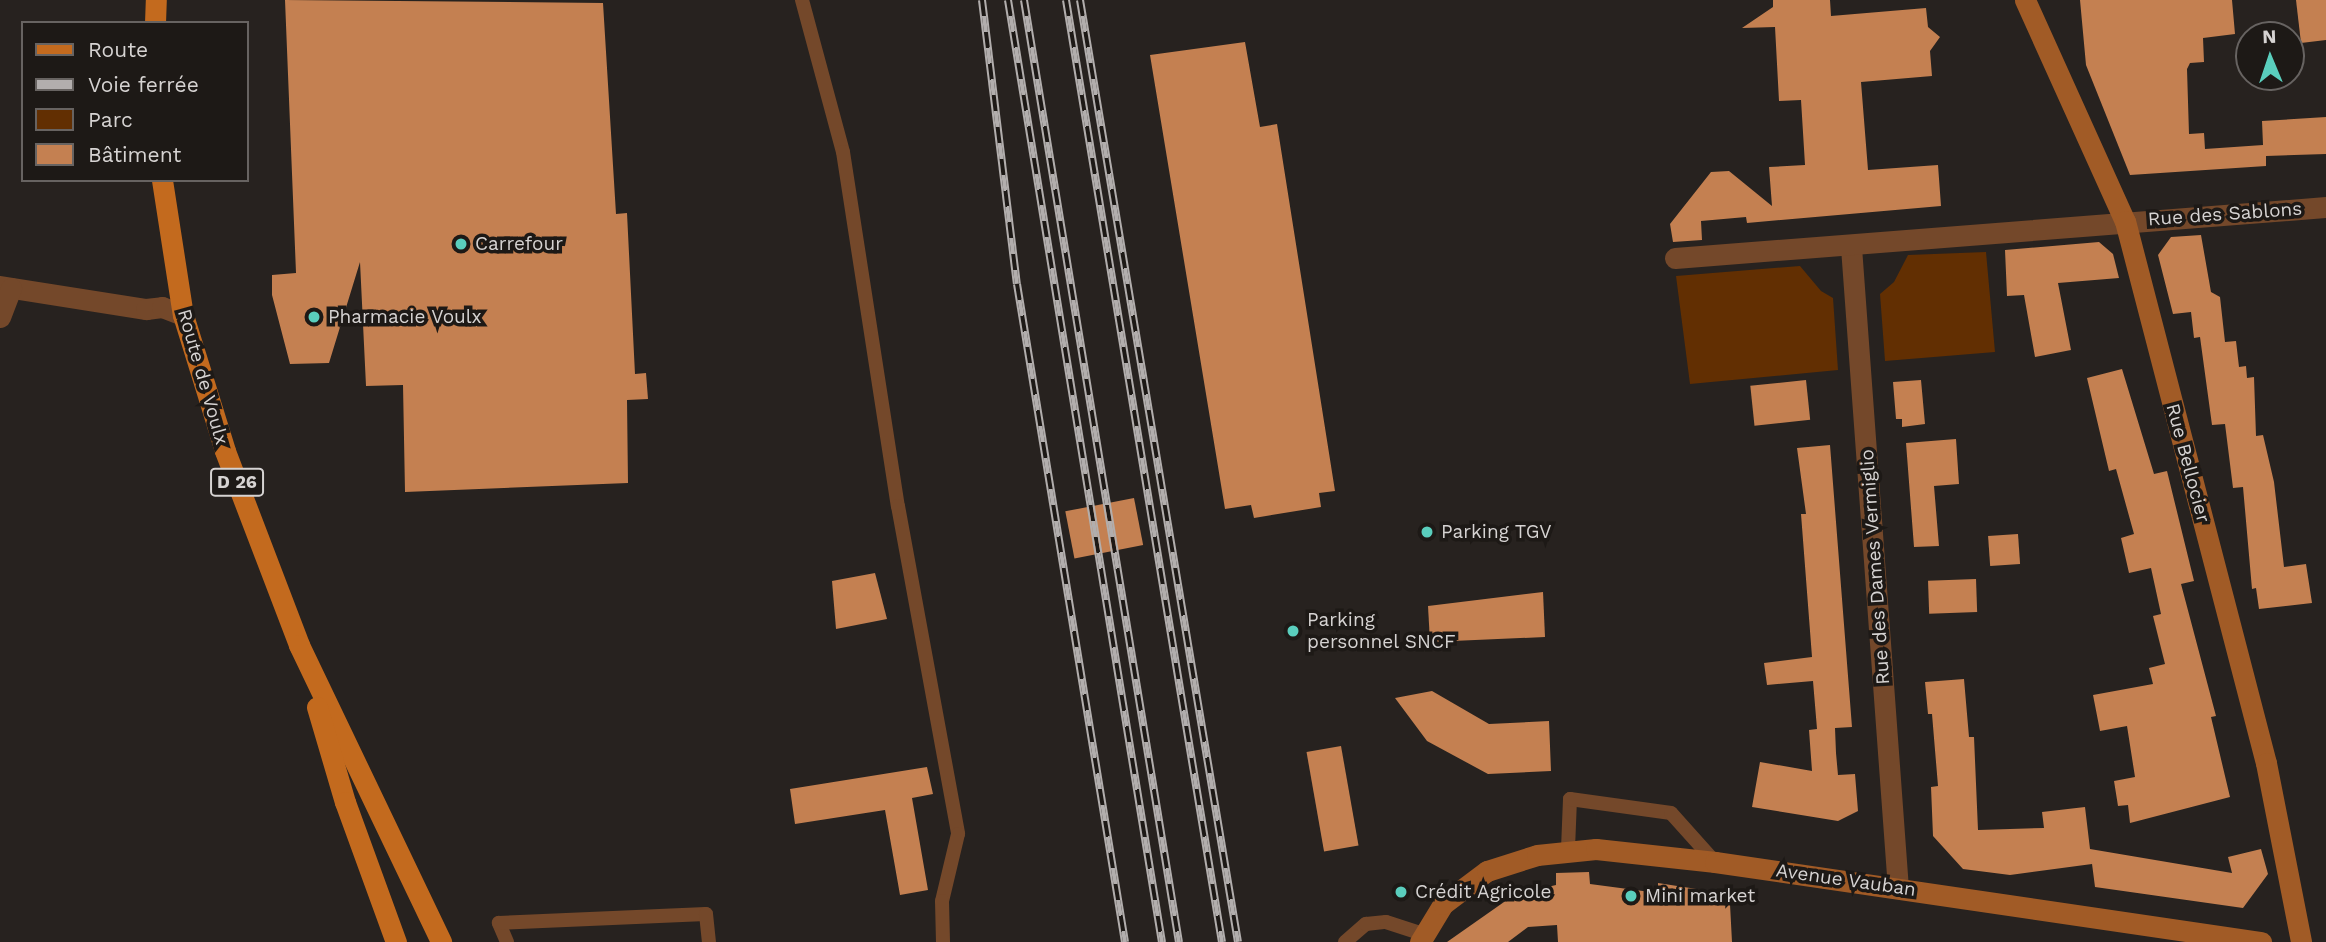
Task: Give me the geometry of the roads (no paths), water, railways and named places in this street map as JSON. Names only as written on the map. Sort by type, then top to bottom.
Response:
[{"type":"main road","points":[[155,21],[156,0]]},
{"type":"main road","name":"Route de Voulx","points":[[162,182],[183,316],[225,451],[299,645],[345,802],[396,942]]},
{"type":"main road","name":"Route de Voulx","points":[[299,645],[441,942]]},
{"type":"street","name":"Rue Bellocier","points":[[2025,0],[2125,222],[2262,748],[2301,942]]},
{"type":"street","name":"Rue des Sablons","points":[[2125,222],[2326,207]]},
{"type":"street","points":[[1675,258],[1851,247],[2125,222]]},
{"type":"street","name":"Rue des Dames Vermiglio","points":[[1851,247],[1898,888]]},
{"type":"street","points":[[0,317],[5,287],[146,309],[162,307],[183,316]]},
{"type":"street","name":"Avenue Vauban","points":[[1421,938],[1443,904],[1487,872],[1568,849],[1715,862],[2261,942]]},
{"type":"lane","points":[[802,0],[843,152],[898,506],[958,834],[942,901],[943,942]]},
{"type":"lane","points":[[1568,849],[1570,799],[1671,813],[1715,862]]},
{"type":"lane","points":[[507,942],[499,923],[706,914],[709,942]]},
{"type":"lane","points":[[1345,942],[1366,924],[1386,922],[1421,938]]},
{"type":"railway","points":[[982,0],[1017,284],[1125,942]]},
{"type":"railway","points":[[1008,0],[1162,942]]},
{"type":"railway","points":[[1024,0],[1179,942]]},
{"type":"railway","points":[[1066,0],[1222,942]]},
{"type":"railway","points":[[1080,0],[1238,942]]},
{"type":"place","name":"Carrefour","points":[[461,244]]},
{"type":"place","name":"Pharmacie Voulx","points":[[314,317]]},
{"type":"place","name":"Parking TGV","points":[[1427,532]]},
{"type":"place","name":"Parking personnel SNCF","points":[[1293,631]]},
{"type":"place","name":"Crédit Agricole","points":[[1401,892]]},
{"type":"place","name":"Mini market","points":[[1631,896]]}]
